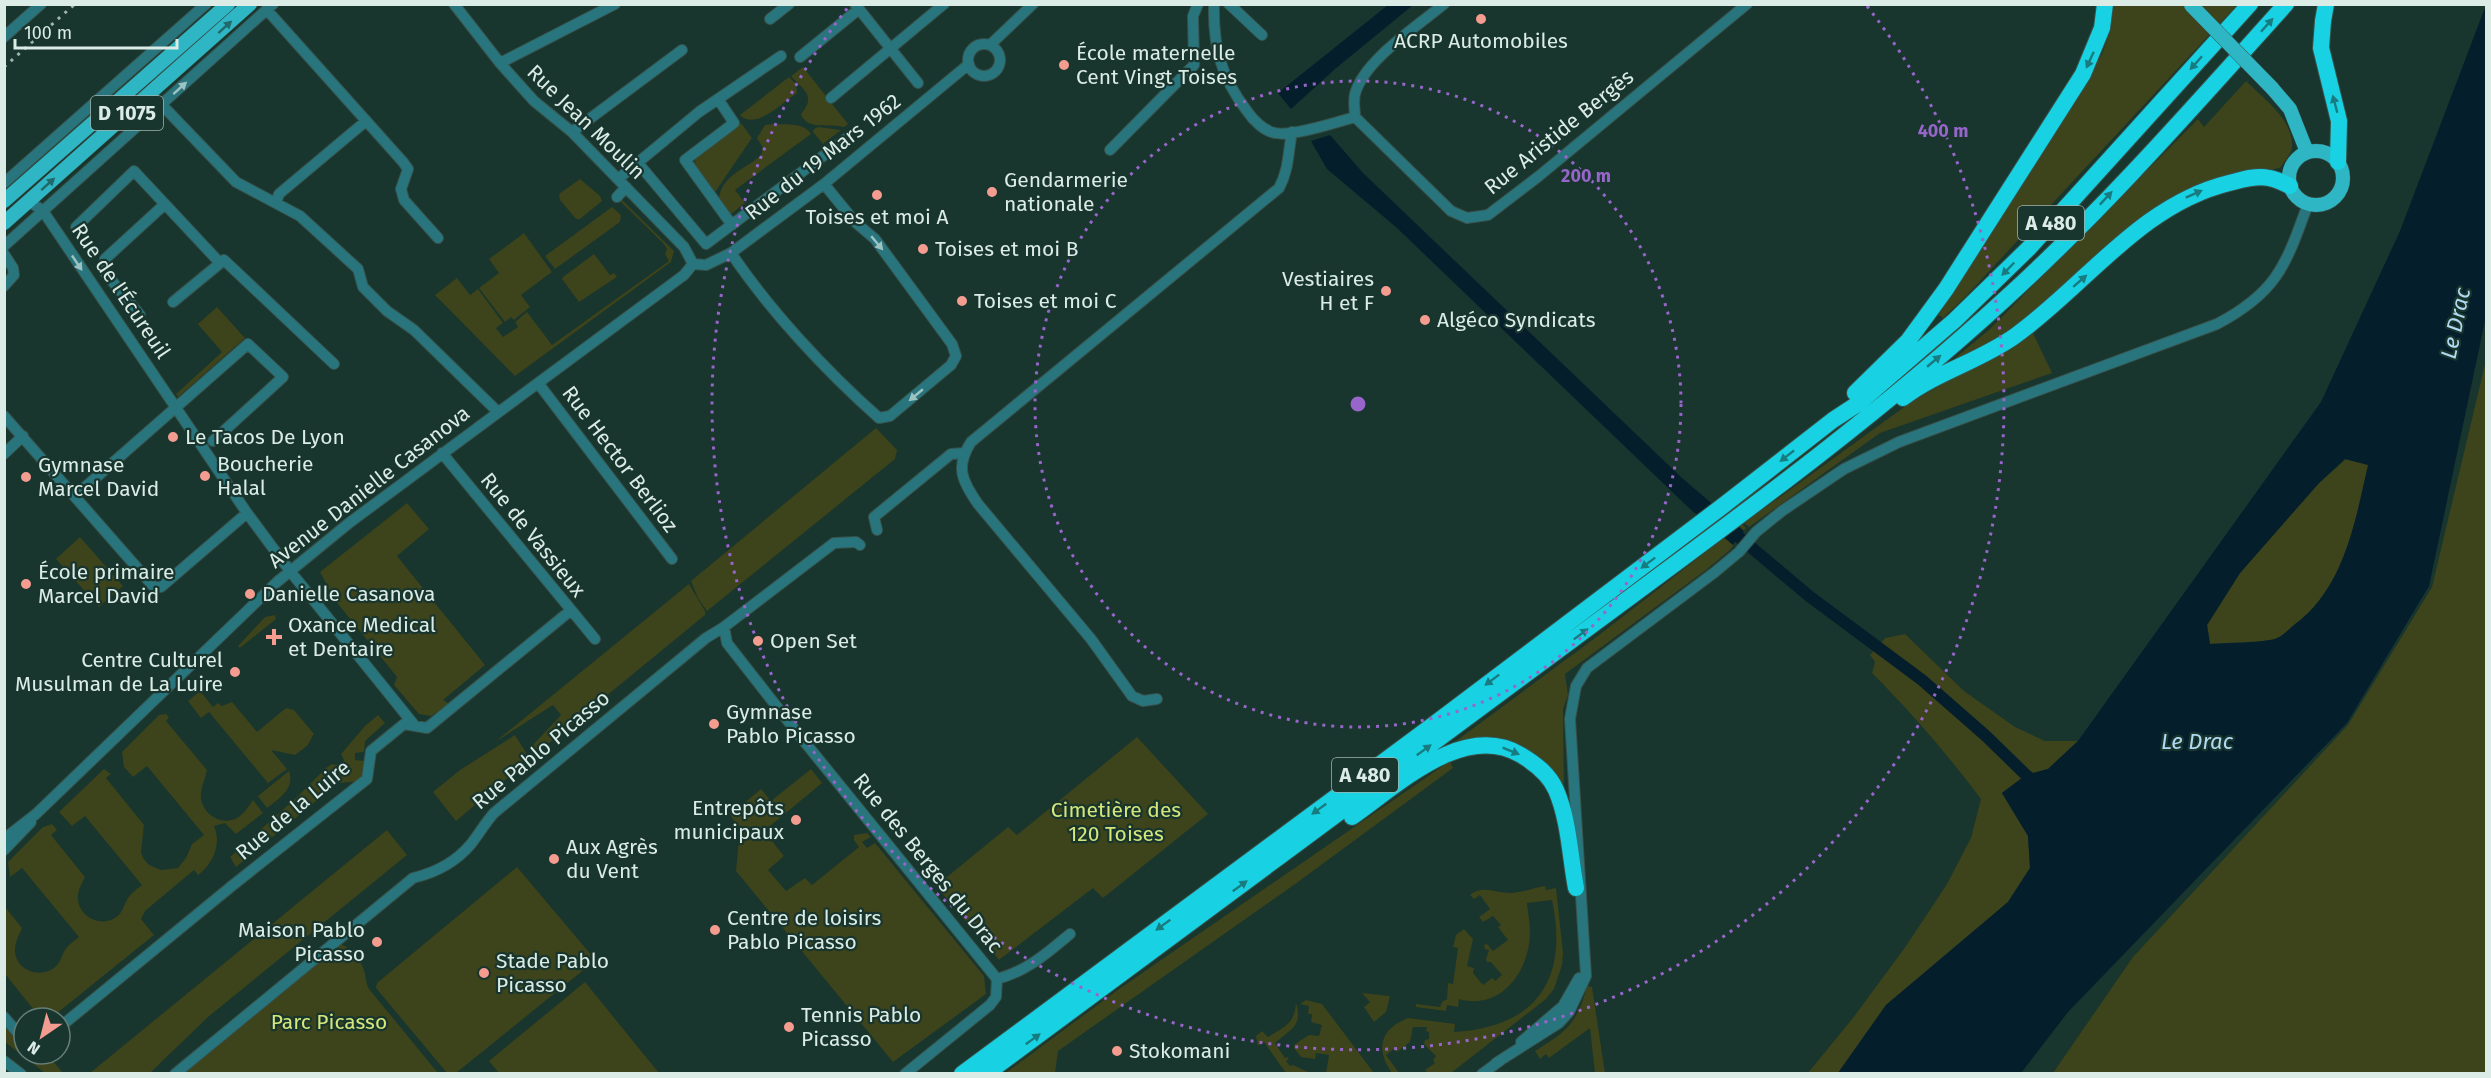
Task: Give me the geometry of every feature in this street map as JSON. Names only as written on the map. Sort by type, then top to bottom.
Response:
[{"type":"highway","points":[[1833,420],[1851,396],[1908,341],[1953,279],[2083,74],[2102,28],[2105,4]]},
{"type":"highway","name":"A 480","points":[[962,1074],[1429,728],[1724,506],[1833,420],[1859,403],[1988,290],[2030,247],[2250,4]]},
{"type":"highway","name":"A 480","points":[[986,1074],[1708,540],[1872,412],[1960,339],[2038,267],[2196,104],[2286,4]]},
{"type":"highway","points":[[2326,4],[2321,48],[2339,121],[2338,162]]},
{"type":"highway","points":[[1872,412],[1891,407],[1909,393],[1939,376],[2015,337],[2145,225],[2181,200],[2214,186],[2254,178],[2270,178],[2290,186]]},
{"type":"highway","points":[[1293,847],[1352,817],[1448,753],[1471,746],[1495,746],[1516,752],[1537,765],[1555,788],[1563,814],[1576,888]]},
{"type":"main road","name":"D 1075","points":[[4,201],[228,4]]},
{"type":"main road","name":"D 1075","points":[[4,223],[250,4]]},
{"type":"main road","points":[[2191,5],[2290,109],[2307,152]]},
{"type":"main road","points":[[2307,152],[2324,152],[2338,162],[2343,177],[2338,193],[2325,203],[2308,204],[2297,197],[2290,186],[2289,179],[2295,160],[2307,152]]},
{"type":"street","points":[[4,36],[41,4]]},
{"type":"street","points":[[4,183],[206,4]]},
{"type":"street","name":"Rue Jean Moulin","points":[[454,4],[500,63],[534,101],[572,132],[622,183],[684,247],[693,264]]},
{"type":"street","points":[[500,63],[615,4]]},
{"type":"street","points":[[770,19],[789,4]]},
{"type":"street","points":[[831,98],[944,4]]},
{"type":"street","name":"Rue du 19 Mars 1962","points":[[693,264],[706,265],[731,253],[824,184],[969,64],[969,55],[973,48],[981,44],[990,45],[1033,4]]},
{"type":"street","points":[[1110,150],[1194,65],[1193,16],[1198,4]]},
{"type":"street","points":[[1214,4],[1213,32],[1221,66],[1231,91],[1251,117],[1267,131],[1276,134],[1356,117],[1354,96],[1356,89],[1376,60],[1444,4]]},
{"type":"street","points":[[1229,4],[1262,35]]},
{"type":"street","name":"Rue Aristide Bergès","points":[[1356,117],[1451,211],[1467,218],[1488,215],[1539,176],[1747,4]]},
{"type":"street","points":[[4,246],[270,7],[403,162],[408,169],[401,189],[404,200],[438,238]]},
{"type":"street","points":[[800,57],[857,7],[918,83]]},
{"type":"street","points":[[969,64],[974,72],[980,75],[994,72],[999,66],[1000,57],[997,49],[990,45]]},
{"type":"street","points":[[572,132],[682,50]]},
{"type":"street","points":[[617,197],[622,183],[638,163],[718,99],[781,57]]},
{"type":"street","points":[[718,99],[734,123],[685,160],[732,225],[847,138]]},
{"type":"street","points":[[161,104],[236,182],[300,216],[358,269],[363,287],[387,310],[414,330],[498,412]]},
{"type":"street","points":[[276,203],[279,194],[366,120]]},
{"type":"street","points":[[1157,699],[1143,701],[1132,696],[1091,639],[978,504],[966,487],[961,470],[964,453],[971,442],[1279,188],[1287,171],[1292,132]]},
{"type":"street","name":"Rue Jean Moulin","points":[[638,163],[706,243],[732,225]]},
{"type":"street","name":"Rue de l'Écureuil","points":[[76,227],[134,171],[220,263]]},
{"type":"street","points":[[731,253],[755,288],[815,354],[879,418],[890,416],[951,365],[956,356],[952,344],[875,239],[855,222],[824,184]]},
{"type":"street","name":"Rue de l'Écureuil","points":[[29,201],[43,211],[247,513],[290,571],[415,726]]},
{"type":"street","name":"Rue de l'Écureuil","points":[[140,315],[103,270],[105,259],[165,204]]},
{"type":"street","points":[[1496,1063],[1559,1023],[1569,1012],[1586,976],[1578,829],[1570,743],[1571,708],[1576,686],[1587,668],[1739,552],[1756,532],[1782,511],[1844,469],[1889,446],[2197,331],[2234,315],[2260,296],[2279,274],[2286,262],[2308,204]]},
{"type":"street","points":[[4,254],[13,268],[14,275],[4,286]]},
{"type":"street","name":"Rue de l'Écureuil","points":[[173,302],[224,260],[334,364]]},
{"type":"street","name":"Avenue Danielle Casanova","points":[[4,839],[36,814],[290,571],[328,538],[684,274],[693,264]]},
{"type":"street","points":[[75,496],[248,344],[283,377],[213,441]]},
{"type":"street","name":"Rue Hector Berlioz","points":[[538,383],[672,559]]},
{"type":"street","points":[[4,416],[154,587],[161,587],[247,513]]},
{"type":"street","points":[[4,454],[23,436]]},
{"type":"street","name":"Rue de Vassieux","points":[[442,453],[595,639]]},
{"type":"street","points":[[877,530],[874,517],[951,454],[964,453]]},
{"type":"street","name":"Rue Pablo Picasso","points":[[175,1074],[413,878],[435,873],[470,845],[481,826],[494,813],[690,651],[834,543],[856,542],[860,545]]},
{"type":"street","name":"Rue de la Luire","points":[[72,1017],[367,779],[371,751],[404,724],[427,728],[570,611]]},
{"type":"street","name":"Rue des Berges du Drac","points":[[724,627],[727,643],[997,979]]},
{"type":"street","points":[[1482,1074],[1563,1006],[1579,977],[1581,966],[1572,828],[1573,781]]},
{"type":"street","name":"Avenue Danielle Casanova","points":[[4,850],[23,833],[36,814]]},
{"type":"street","points":[[905,1074],[990,1005],[996,997],[997,979],[1012,976],[1030,966],[1070,934]]},
{"type":"street","points":[[4,1061],[21,1074]]},
{"type":"green space","points":[[2112,5],[2237,5],[1943,318],[1935,312],[2102,54],[2110,31]]},
{"type":"green space","points":[[803,67],[848,124],[844,127],[813,125],[804,119],[801,114],[806,107],[808,97],[804,89],[791,76]]},
{"type":"green space","points":[[789,77],[796,84],[797,93],[761,118],[746,119],[740,115]]},
{"type":"green space","points":[[2246,81],[2269,103],[2288,128],[2292,147],[2289,156],[2280,168],[2236,176],[2183,193],[2002,340],[1966,358],[1955,358],[1990,329],[2198,119],[2204,127]]},
{"type":"green space","points":[[741,123],[752,138],[715,192],[694,164],[696,158]]},
{"type":"green space","points":[[765,125],[799,126],[811,134],[735,190],[745,203],[731,214],[719,198],[721,190],[730,178],[761,155],[763,148],[757,138]]},
{"type":"green space","points":[[818,127],[841,130],[823,144],[813,132]]},
{"type":"green space","points":[[580,179],[600,196],[602,201],[580,219],[576,219],[560,200],[559,194]]},
{"type":"green space","points":[[622,200],[674,251],[671,262],[515,376],[435,295],[457,278],[470,295],[478,289],[503,323],[496,328],[503,337],[518,327],[515,322],[527,312],[552,345],[669,261],[665,254],[667,249],[664,244],[620,201]]},
{"type":"green space","points":[[612,207],[621,215],[620,222],[555,269],[545,256]]},
{"type":"green space","points":[[524,233],[552,272],[521,295],[530,307],[514,320],[511,317],[505,322],[479,288],[499,273],[489,259]]},
{"type":"green space","points":[[594,254],[610,275],[614,273],[617,277],[579,302],[562,279]]},
{"type":"green space","points":[[181,305],[198,324],[217,307],[245,338],[178,397],[176,394],[222,352]]},
{"type":"green space","points":[[2032,331],[2052,373],[1880,433],[1749,527],[1744,523],[1907,405]]},
{"type":"green space","points":[[2486,360],[2486,1073],[2053,1073],[2133,957],[2348,725],[2432,587]]},
{"type":"green space","points":[[876,428],[897,450],[895,459],[707,611],[698,598],[691,581]]},
{"type":"green space","points":[[2346,459],[2369,465],[2345,553],[2325,593],[2311,610],[2278,638],[2210,644],[2207,625],[2240,573],[2319,483]]},
{"type":"green space","points":[[407,503],[429,529],[397,556],[485,665],[443,700],[449,704],[431,716],[419,714],[394,685],[397,677],[334,599],[320,572]]},
{"type":"green space","points":[[1742,524],[1746,528],[1730,550],[1565,674],[1568,695],[1563,709],[1564,794],[1537,759],[1452,744],[1599,635]]},
{"type":"green space","points":[[80,537],[123,586],[99,607],[56,559]]},
{"type":"green space","points":[[689,584],[705,611],[705,615],[583,715],[572,714],[574,723],[536,752],[532,746],[561,715],[553,705],[495,742]]},
{"type":"green space","points":[[275,615],[276,619],[240,648],[238,646],[265,617]]},
{"type":"green space","points":[[1905,634],[1964,691],[2015,727],[2045,741],[2078,741],[2048,769],[2026,775],[2002,793],[2028,836],[2030,868],[2008,902],[1886,1005],[1838,1073],[1807,1074],[1853,1018],[1906,946],[1947,884],[1971,838],[1981,799],[1929,734],[1872,673],[1875,662],[1870,655],[1885,638]]},
{"type":"green space","points":[[200,691],[213,707],[218,703],[222,706],[232,702],[257,732],[286,708],[294,710],[314,734],[307,746],[295,755],[271,750],[287,769],[268,783],[209,712],[201,718],[188,701]]},
{"type":"green space","points":[[166,714],[169,717],[166,721],[207,770],[201,798],[209,814],[220,820],[231,820],[242,814],[253,800],[263,813],[236,834],[225,823],[214,826],[216,847],[208,865],[198,875],[194,870],[145,911],[141,919],[154,935],[66,1006],[31,1006],[5,974],[5,907],[22,928],[16,942],[16,958],[24,968],[30,971],[43,972],[55,967],[66,948],[79,937],[22,868],[10,877],[8,862],[43,827],[52,824],[57,830],[51,835],[85,877],[78,897],[80,906],[87,916],[97,921],[109,921],[118,916],[129,896],[142,885],[85,816],[72,826],[59,812],[104,769],[111,774],[106,778],[144,825],[141,852],[149,865],[161,870],[178,868],[186,858],[192,844],[204,835],[147,766],[133,777],[124,767],[122,752],[159,715]]},
{"type":"green space","points":[[378,715],[385,723],[365,741],[364,752],[355,753],[355,760],[365,761],[362,781],[338,783],[236,867],[230,857],[326,768],[332,764],[342,766],[344,760],[341,754],[365,726]]},
{"type":"green space","points":[[515,735],[530,759],[456,821],[433,792],[460,770]]},
{"type":"green space","name":"Cimetière des 120 Toises","points":[[1137,737],[1208,814],[1103,898],[1093,888],[999,960],[936,886],[1008,827],[1017,835]]},
{"type":"green space","points":[[1450,761],[1453,768],[1298,882],[1058,1051],[1055,1073],[1004,1074],[1119,989]]},
{"type":"green space","points":[[811,769],[822,783],[764,831],[784,856],[768,870],[786,891],[805,878],[812,885],[859,847],[854,840],[854,835],[867,833],[871,837],[862,842],[867,848],[875,843],[984,976],[986,994],[893,1062],[736,871],[740,829],[730,815],[761,789],[771,801]]},
{"type":"green space","points":[[289,771],[288,788],[267,808],[258,796]]},
{"type":"green space","points":[[387,830],[407,855],[208,1017],[150,1073],[90,1073]]},
{"type":"green space","name":"Stade Pablo Picasso","points":[[517,867],[593,957],[591,964],[456,1073],[447,1073],[376,988],[377,983]]},
{"type":"green space","points":[[1545,886],[1546,890],[1556,888],[1563,953],[1562,965],[1554,989],[1546,999],[1451,1073],[1428,1073],[1425,1070],[1435,1063],[1433,1060],[1436,1056],[1424,1044],[1425,1040],[1429,1039],[1427,1027],[1413,1027],[1410,1042],[1397,1052],[1394,1049],[1386,1055],[1399,1073],[1392,1073],[1383,1056],[1383,1041],[1391,1028],[1408,1018],[1455,1024],[1454,1032],[1482,1028],[1506,1021],[1526,1009],[1540,994],[1550,976],[1555,954],[1556,928],[1552,900],[1527,903],[1530,932],[1525,961],[1519,974],[1500,993],[1488,999],[1474,1001],[1459,999],[1458,1007],[1447,1005],[1446,1011],[1416,1007],[1416,1004],[1440,1007],[1447,999],[1448,983],[1453,984],[1458,948],[1453,947],[1456,935],[1464,929],[1473,939],[1467,966],[1474,968],[1473,973],[1483,985],[1492,978],[1495,981],[1502,975],[1491,962],[1487,962],[1489,950],[1485,949],[1484,945],[1487,944],[1493,951],[1508,940],[1498,927],[1501,925],[1493,916],[1483,922],[1479,917],[1490,909],[1480,895],[1474,899],[1470,895],[1480,890],[1512,893]]},
{"type":"green space","name":"Parc Picasso","points":[[340,944],[356,956],[364,969],[369,989],[438,1073],[181,1074]]},
{"type":"green space","name":"Stade Pablo Picasso","points":[[585,982],[659,1073],[499,1073],[489,1061]]},
{"type":"green space","points":[[1587,986],[1592,987],[1605,1073],[1595,1073],[1590,1028],[1549,1058],[1546,1054],[1540,1059],[1535,1051],[1563,1032],[1575,1018]]},
{"type":"green space","points":[[1362,993],[1390,996],[1386,1012],[1374,1022],[1364,1007],[1370,1002]]},
{"type":"green space","points":[[1306,1000],[1322,1004],[1374,1073],[1326,1073],[1329,1055],[1316,1053],[1315,1059],[1301,1057],[1294,1048],[1295,1044],[1309,1035],[1319,1036],[1322,1025],[1311,1022],[1312,1014],[1308,1014],[1309,1006],[1300,1004]]},
{"type":"green space","points":[[1296,1003],[1297,1022],[1275,1043],[1285,1058],[1289,1059],[1286,1061],[1290,1066],[1293,1065],[1310,1073],[1286,1073],[1264,1042],[1258,1046],[1256,1036],[1262,1031],[1268,1037],[1288,1024],[1293,1016]]},
{"type":"green space","points":[[4,1024],[12,1033],[12,1047],[5,1042]]},
{"type":"green space","points":[[36,1066],[57,1066],[63,1073],[45,1073]]},
{"type":"water","points":[[1388,5],[1413,5],[1335,69],[1291,109],[1278,93]]},
{"type":"water","name":"Le Drac","points":[[2486,5],[2486,316],[2429,586],[2347,723],[2068,1012],[2021,1073],[1838,1073],[1886,1005],[2008,902],[2030,868],[2028,836],[2002,793],[2026,775],[2048,769],[2078,741],[2321,402],[2400,231]],"holes":[[[2345,459],[2368,465],[2345,553],[2325,593],[2311,610],[2275,639],[2210,644],[2207,625],[2240,573],[2319,483]]]},
{"type":"water","points":[[1330,135],[1363,173],[1682,478],[1744,531],[1733,545],[1689,508],[1396,227],[1327,169],[1311,141]]},
{"type":"waterway","points":[[1727,527],[1809,596],[1922,680],[2037,783]]},
{"type":"railway","points":[[4,67],[75,4]]},
{"type":"place","name":"ACRP Automobiles","points":[[1481,19]]},
{"type":"place","name":"École maternelle Cent Vingt Toises","points":[[1064,65]]},
{"type":"place","name":"Gendarmerie nationale","points":[[992,192]]},
{"type":"place","name":"Toises et moi A","points":[[877,195]]},
{"type":"place","name":"Toises et moi B","points":[[923,249]]},
{"type":"place","name":"Vestiaires H et F","points":[[1386,291]]},
{"type":"place","name":"Toises et moi C","points":[[962,301]]},
{"type":"place","name":"Algéco Syndicats","points":[[1425,320]]},
{"type":"place","name":"Le Tacos De Lyon","points":[[173,437]]},
{"type":"place","name":"Boucherie Halal","points":[[205,476]]},
{"type":"place","name":"Gymnase Marcel David","points":[[26,477]]},
{"type":"place","name":"École primaire Marcel David","points":[[26,584]]},
{"type":"place","name":"Danielle Casanova","points":[[250,594]]},
{"type":"place","name":"Oxance Medical et Dentaire","points":[[274,637]]},
{"type":"place","name":"Open Set","points":[[758,641]]},
{"type":"place","name":"Centre Culturel Musulman de La Luire","points":[[235,672]]},
{"type":"place","name":"Gymnase Pablo Picasso","points":[[714,724]]},
{"type":"place","name":"Entrepôts municipaux","points":[[796,820]]},
{"type":"place","name":"Aux Agrès du Vent","points":[[554,859]]},
{"type":"place","name":"Centre de loisirs Pablo Picasso","points":[[715,930]]},
{"type":"place","name":"Maison Pablo Picasso","points":[[377,942]]},
{"type":"place","name":"Stade Pablo Picasso","points":[[484,973]]},
{"type":"place","name":"Tennis Pablo Picasso","points":[[789,1027]]},
{"type":"place","name":"Stokomani","points":[[1117,1051]]}]
